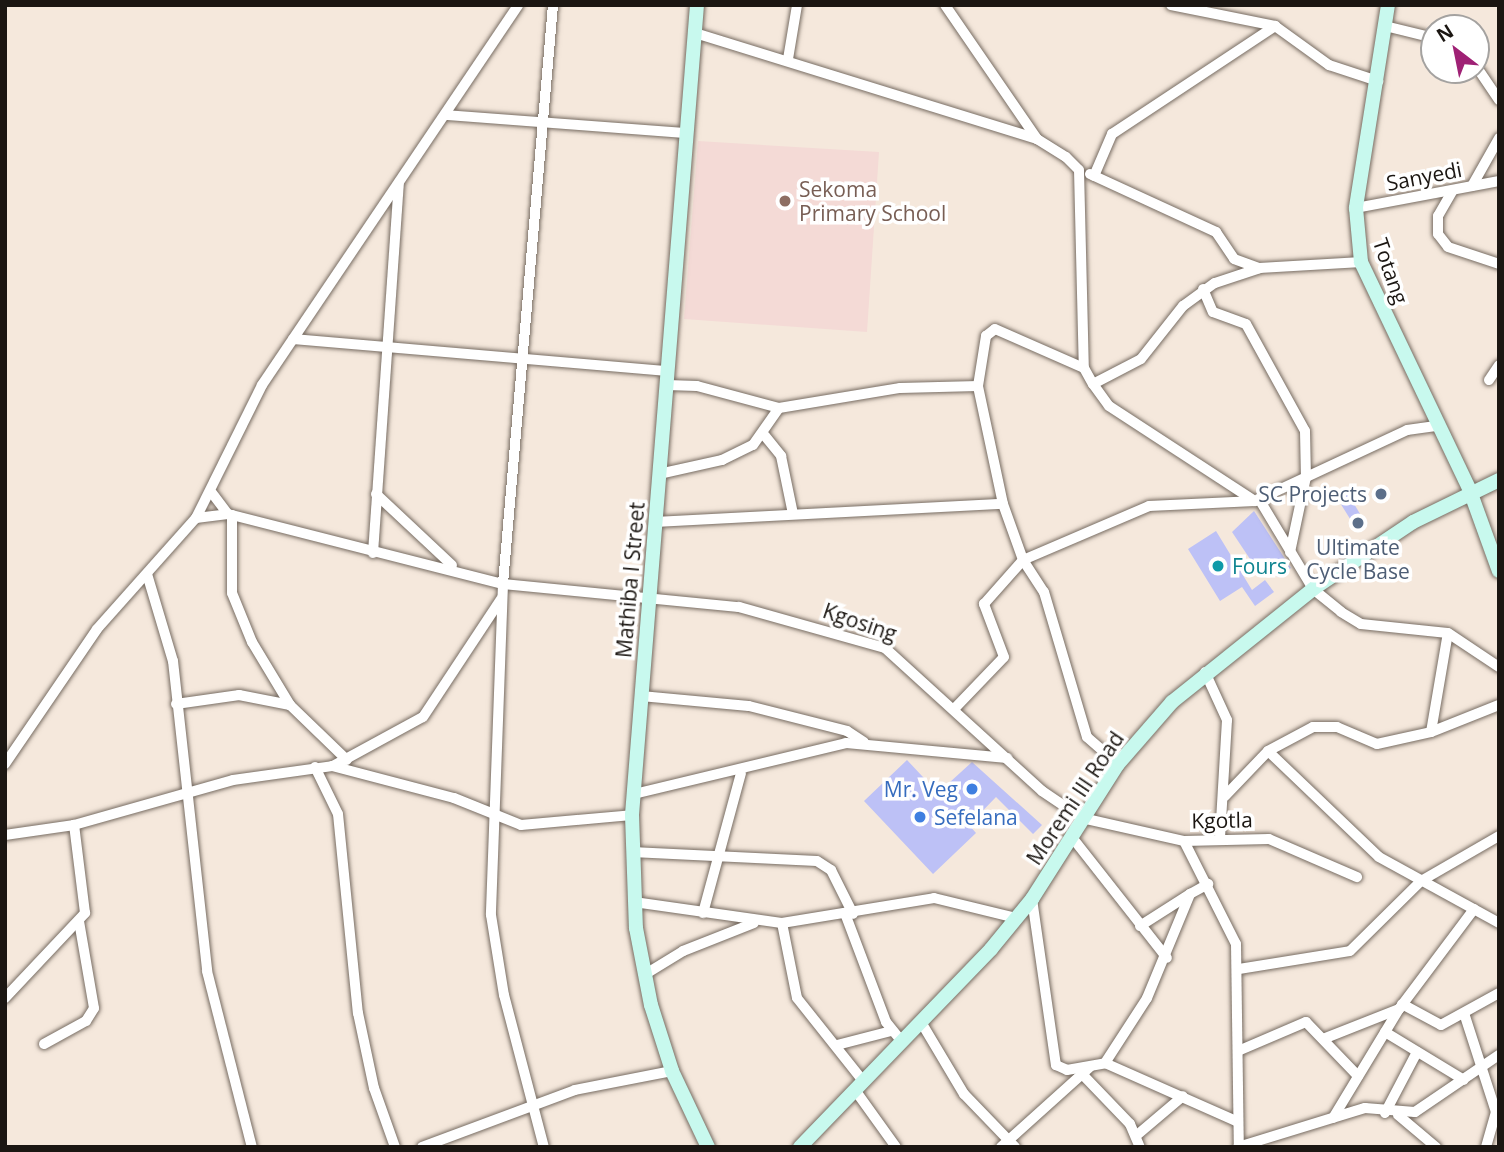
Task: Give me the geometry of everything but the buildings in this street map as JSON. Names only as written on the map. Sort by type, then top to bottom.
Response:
[{"type":"street","points":[[5,764],[97,629],[195,519],[212,494],[245,414],[518,5]]},
{"type":"street","points":[[544,1147],[532,1109],[493,938],[492,812],[501,599],[553,5]]},
{"type":"street","name":"Mathiba I Street","points":[[697,5],[641,696],[632,852],[634,902],[645,975],[672,1071],[708,1147]]},
{"type":"street","points":[[788,60],[797,5]]},
{"type":"street","points":[[945,5],[1037,139],[1079,170],[1216,232],[1234,259],[1260,268]]},
{"type":"street","points":[[1171,5],[1275,26],[1329,65],[1378,81]]},
{"type":"street","name":"Totang","points":[[1388,5],[1356,208],[1361,262],[1436,426],[1470,491],[1499,571]]},
{"type":"street","points":[[1094,176],[1112,134],[1275,26]]},
{"type":"street","points":[[1385,26],[1420,34]]},
{"type":"street","points":[[695,33],[788,60],[874,92],[1037,139]]},
{"type":"street","points":[[1488,84],[1499,100]]},
{"type":"street","points":[[446,115],[686,133]]},
{"type":"street","points":[[1472,186],[1499,138]]},
{"type":"street","points":[[1079,170],[1084,368],[1109,406],[1257,500],[1313,589],[1361,624],[1448,633],[1499,667]]},
{"type":"street","name":"Sanyedi","points":[[1356,208],[1499,181]]},
{"type":"street","points":[[373,552],[385,348],[399,182]]},
{"type":"street","points":[[1453,190],[1438,216],[1438,234],[1448,247],[1499,264]]},
{"type":"street","points":[[1093,384],[1142,359],[1203,289],[1260,268],[1361,262]]},
{"type":"street","points":[[1203,289],[1213,312],[1245,324],[1305,431],[1306,477],[1290,552]]},
{"type":"street","points":[[1084,368],[990,329],[978,386],[1003,504],[1023,560],[1044,592],[1091,745],[1118,764]]},
{"type":"street","points":[[293,339],[667,378],[779,408],[900,388],[978,386]]},
{"type":"street","points":[[1489,380],[1499,365]]},
{"type":"street","points":[[659,474],[722,460],[765,436],[779,408]]},
{"type":"street","points":[[956,707],[1004,657],[984,604],[1023,560],[1149,506],[1257,500],[1407,430],[1436,426]]},
{"type":"street","points":[[765,436],[781,456],[793,514]]},
{"type":"street","name":"Moremi III Road","points":[[800,1147],[859,1085],[897,1036],[921,1022],[1016,918],[1032,899],[1118,764],[1205,671],[1313,589],[1470,491],[1499,480]]},
{"type":"street","points":[[212,494],[230,515],[232,593],[251,642],[290,705],[347,760]]},
{"type":"street","points":[[376,494],[456,567]]},
{"type":"street","points":[[655,522],[1003,504]]},
{"type":"street","points":[[195,519],[230,515],[373,552],[456,567]]},
{"type":"street","name":"Kgosing","points":[[456,567],[503,584],[649,595],[739,607],[885,648],[956,707],[1008,758],[1082,818]]},
{"type":"street","points":[[147,574],[169,642],[207,971],[251,1147]]},
{"type":"street","points":[[5,835],[74,825],[188,794],[315,767],[332,766],[347,760],[423,717],[501,599]]},
{"type":"street","points":[[1431,732],[1448,633]]},
{"type":"street","points":[[1205,671],[1227,720],[1225,796],[1220,838]]},
{"type":"street","points":[[176,704],[239,695],[290,705]]},
{"type":"street","points":[[641,696],[749,706],[847,731],[864,742]]},
{"type":"street","points":[[1225,796],[1268,751],[1313,727],[1336,727],[1377,744],[1431,732],[1499,705]]},
{"type":"street","points":[[634,794],[741,773],[864,742],[1008,758]]},
{"type":"street","points":[[1268,751],[1371,851],[1499,923]]},
{"type":"street","points":[[332,766],[534,826],[632,816]]},
{"type":"street","points":[[315,767],[338,814],[358,1013],[368,1067],[395,1147]]},
{"type":"street","points":[[703,913],[722,856],[741,773]]},
{"type":"street","name":"Kgotla","points":[[1082,818],[1184,841],[1220,838],[1269,839],[1357,877]]},
{"type":"street","points":[[5,998],[79,921],[87,899],[74,825]]},
{"type":"street","points":[[1071,836],[1139,926],[1167,958]]},
{"type":"street","points":[[1239,970],[1350,951],[1421,881],[1499,836]]},
{"type":"street","points":[[1184,841],[1231,926],[1239,970],[1236,1121],[1239,1147],[1365,1108],[1398,1115],[1425,1108],[1498,1058]]},
{"type":"street","points":[[632,852],[817,861],[831,870],[897,1036],[837,1045]]},
{"type":"street","points":[[1139,926],[1208,884]]},
{"type":"street","points":[[921,1022],[964,1094],[1009,1145],[1086,1071],[1105,1063],[1167,958],[1190,894]]},
{"type":"street","points":[[634,902],[782,923],[850,915],[934,898],[1016,918]]},
{"type":"street","points":[[1032,899],[1053,1059],[1067,1070],[1086,1071],[1137,1135],[1140,1147]]},
{"type":"street","points":[[1333,1118],[1400,1006],[1474,909]]},
{"type":"street","points":[[44,1044],[86,1021],[94,1008],[79,921]]},
{"type":"street","points":[[645,975],[683,951],[758,921]]},
{"type":"street","points":[[782,923],[797,998],[837,1045],[897,1147]]},
{"type":"street","points":[[1323,1039],[1400,1006],[1438,1025],[1499,993]]},
{"type":"street","points":[[1464,1013],[1486,1065],[1496,1112],[1486,1147]]},
{"type":"street","points":[[1238,1051],[1304,1022],[1358,1076]]},
{"type":"street","points":[[1385,1032],[1464,1080]]},
{"type":"street","points":[[1385,1113],[1417,1052]]},
{"type":"street","points":[[1105,1063],[1236,1121]]},
{"type":"street","points":[[422,1147],[604,1082],[672,1071]]},
{"type":"street","points":[[1137,1135],[1183,1096]]},
{"type":"street","points":[[1398,1115],[1436,1147]]},
{"type":"shaded area","name":"Sekoma Primary School","points":[[698,141],[879,152],[867,332],[684,319]]},
{"type":"place","name":"Sekoma Primary School","points":[[785,201]]},
{"type":"place","name":"SC Projects","points":[[1381,494]]},
{"type":"place","name":"Ultimate Cycle Base","points":[[1358,523]]},
{"type":"place","name":"Fours","points":[[1218,566]]},
{"type":"place","name":"Mr. Veg","points":[[972,789]]},
{"type":"place","name":"Sefelana","points":[[920,817]]}]
